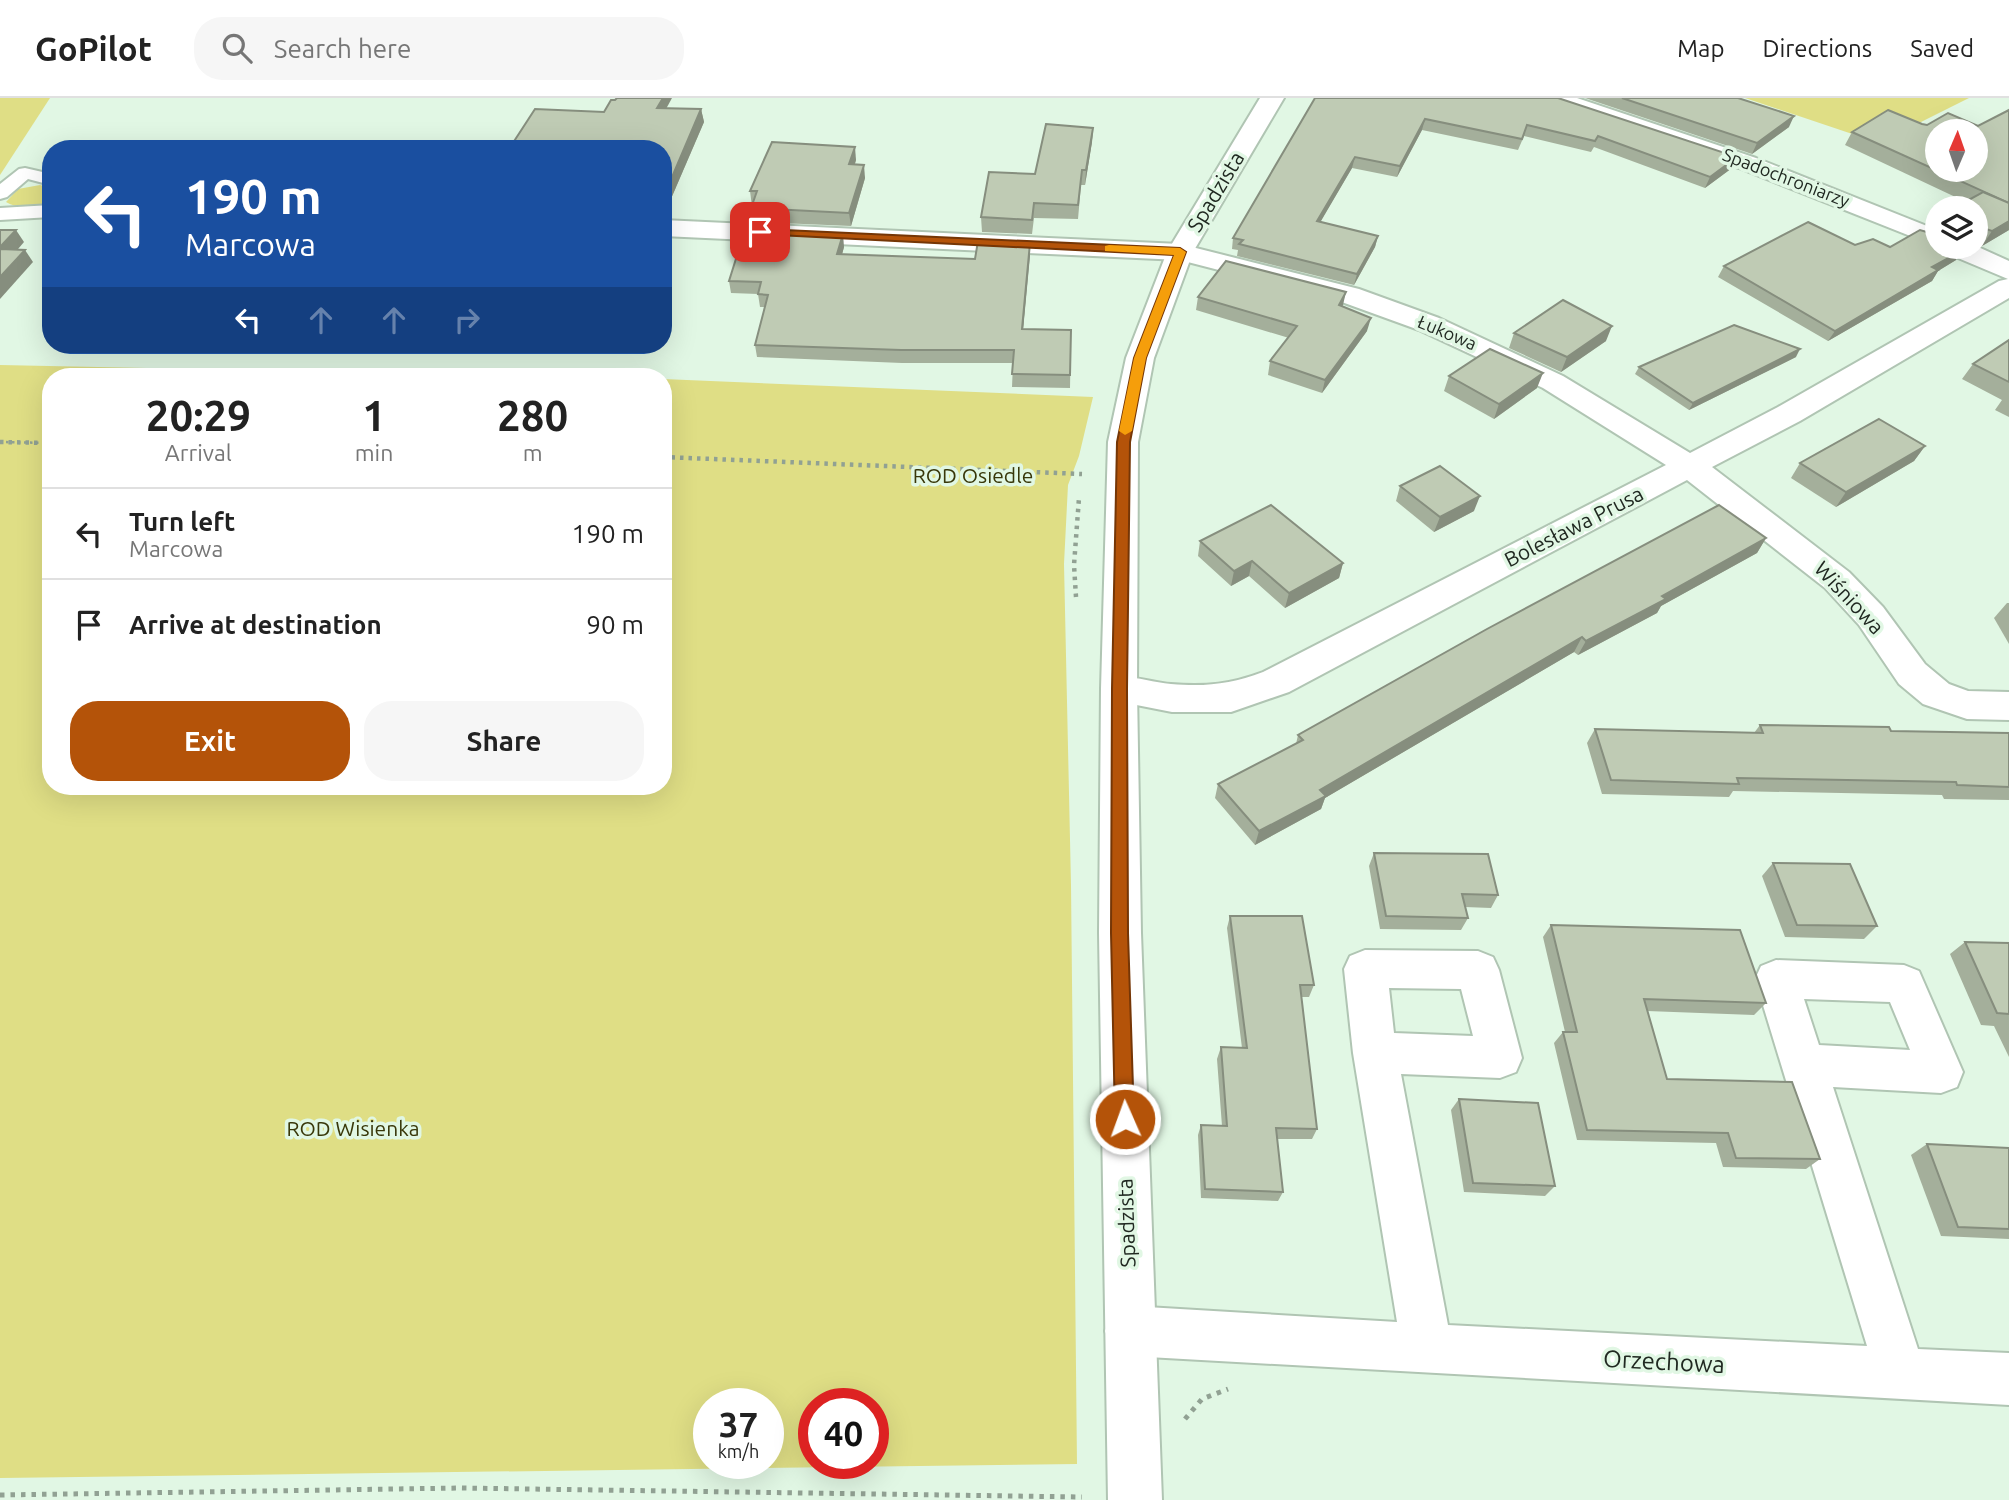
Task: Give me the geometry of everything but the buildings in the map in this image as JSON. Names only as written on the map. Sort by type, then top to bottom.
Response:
[{"type":"street","name":"Spadzista","points":[[1135,1499],[1119,933],[1123,442],[1140,358],[1180,252],[1272,98]]},
{"type":"street","name":"Spadochroniarzy","points":[[1553,98],[1707,148],[1925,234]]},
{"type":"street","name":"Łukowa","points":[[672,228],[1180,252],[1349,295],[1429,324],[1553,382],[1691,467]]},
{"type":"street","points":[[1982,259],[2009,271]]},
{"type":"street","name":"Bolesława Prusa","points":[[1119,689],[1172,698],[1231,698],[1276,682],[1801,408],[2009,288]]},
{"type":"street","name":"Wiśniowa","points":[[1691,467],[1837,580],[1871,616],[1912,674],[1937,694],[1967,705],[2009,706]]},
{"type":"street","points":[[1375,1053],[1427,1349]]},
{"type":"street","points":[[1805,1065],[1901,1374]]},
{"type":"street","name":"Orzechowa","points":[[1130,1331],[2009,1379]]},
{"type":"lane","points":[[0,193],[25,173],[42,178]]},
{"type":"lane","points":[[0,214],[42,212]]},
{"type":"path","points":[[0,442],[42,443]]},
{"type":"path","points":[[672,457],[1123,475]]},
{"type":"path","points":[[1184,1429],[1185,1419],[1202,1399],[1228,1388],[1224,1337]]},
{"type":"path","points":[[0,1494],[461,1488],[1135,1499]]},
{"type":"green space","points":[[0,98],[50,98],[0,175]]},
{"type":"green space","points":[[1745,98],[1969,98],[1879,143]]},
{"type":"green space","points":[[42,186],[42,204],[28,207],[6,202],[18,189]]},
{"type":"green space","name":"ROD Wisienka","points":[[0,365],[148,368],[42,368],[42,795],[672,795],[672,379],[1093,397],[1079,456],[1068,485],[1064,564],[1071,885],[1077,1464],[889,1466],[889,1388],[798,1388],[798,1468],[784,1468],[784,1388],[693,1388],[693,1469],[0,1478]]},
{"type":"slow traffic","points":[[1109,249],[1180,252],[1140,358],[1125,431]]},
{"type":"route","points":[[760,232],[1180,252],[1140,358],[1123,442],[1119,933],[1125,1119]]},
{"type":"park label","name":"ROD Osiedle","points":[[973,476]]}]
